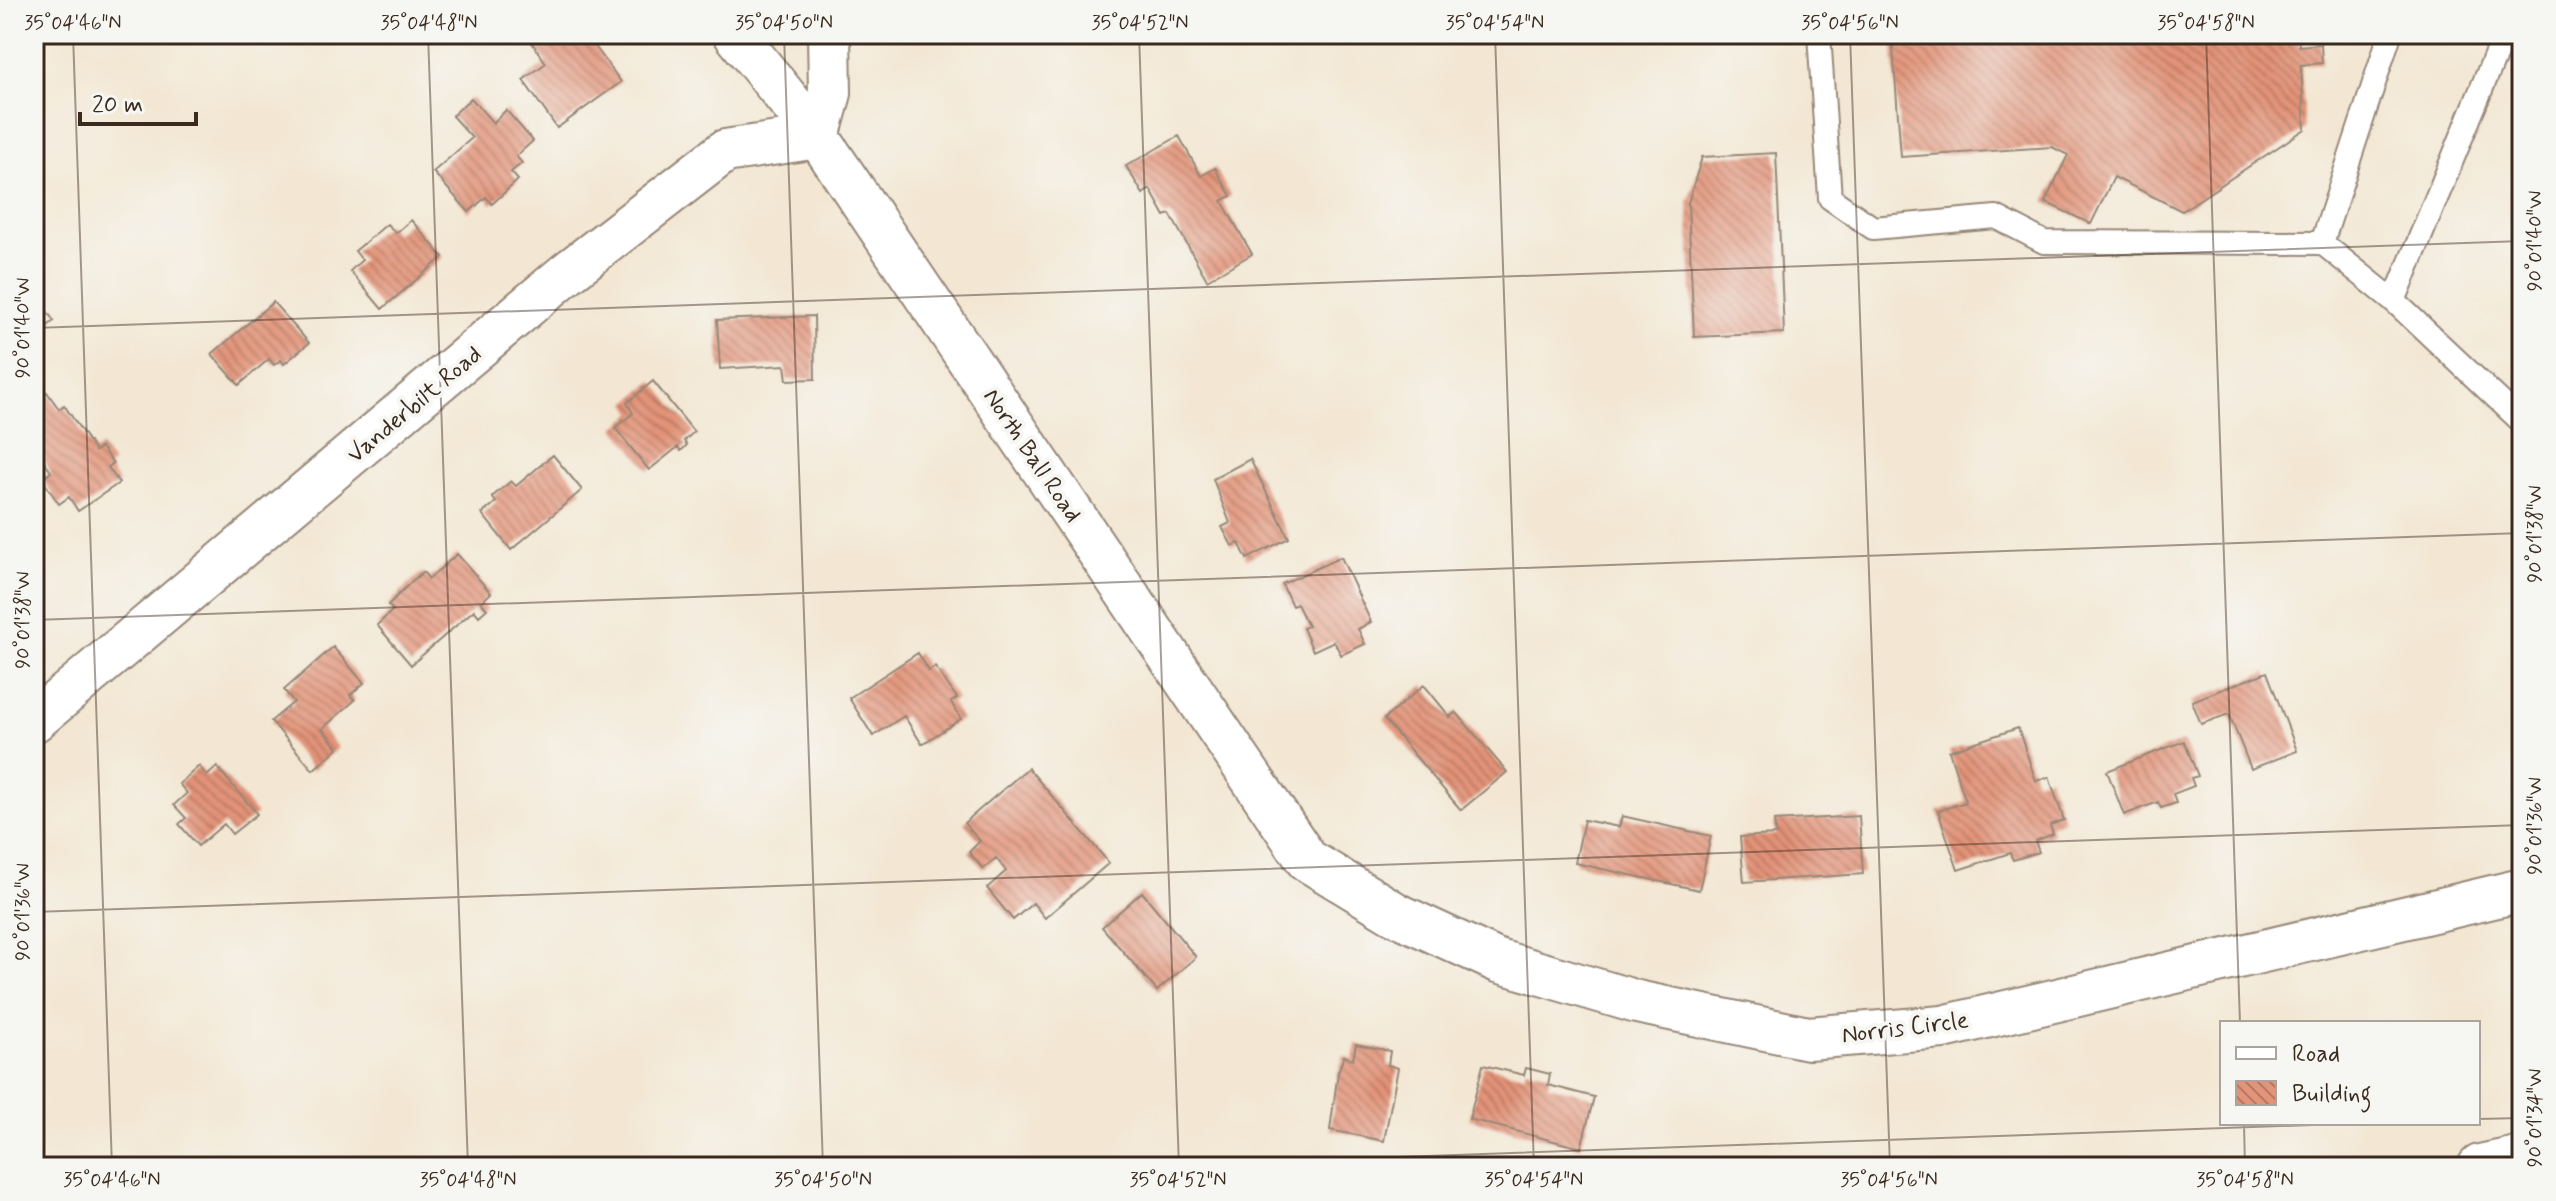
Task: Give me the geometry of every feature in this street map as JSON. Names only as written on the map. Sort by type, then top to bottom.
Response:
[{"type":"highway","points":[[2480,1167],[2522,1158]]},
{"type":"street","name":"North Ball Road","points":[[735,34],[818,137],[1307,860]]},
{"type":"street","points":[[818,137],[830,93],[829,34]]},
{"type":"street","name":"Vanderbilt Road","points":[[37,711],[567,273],[725,151],[818,137]]},
{"type":"street","name":"Norris Circle","points":[[1307,860],[1396,914],[1498,961],[1637,1002],[1808,1038],[1943,1027],[2522,890]]},
{"type":"lane","points":[[1819,34],[1830,198],[1873,228],[1996,217],[2044,242],[2322,243],[2394,301],[2522,422]]},
{"type":"lane","points":[[2322,243],[2390,34]]},
{"type":"lane","points":[[2394,301],[2504,34]]},
{"type":"building","points":[[526,34],[586,34],[621,82],[557,128],[523,80],[546,63]]},
{"type":"building","points":[[1892,34],[2298,34],[2299,46],[2321,44],[2322,63],[2301,65],[2305,129],[2182,211],[2114,177],[2091,224],[2045,202],[2068,155],[2052,147],[1901,157]]},
{"type":"building","points":[[471,98],[493,123],[506,110],[533,141],[516,156],[522,163],[511,172],[518,180],[492,204],[486,197],[469,212],[433,172],[472,138],[452,116]]},
{"type":"building","points":[[1179,136],[1201,176],[1215,168],[1231,196],[1222,201],[1252,254],[1207,280],[1170,214],[1165,216],[1150,189],[1143,194],[1126,166]]},
{"type":"building","points":[[1776,153],[1784,333],[1694,337],[1688,203],[1702,157]]},
{"type":"building","points":[[411,220],[443,257],[382,309],[350,271],[362,260],[355,251],[387,224],[396,233]]},
{"type":"building","points":[[34,293],[54,321],[34,336]]},
{"type":"building","points":[[273,302],[309,343],[284,364],[281,360],[274,365],[269,359],[239,385],[212,354]]},
{"type":"building","points":[[814,316],[815,379],[787,380],[785,365],[720,369],[717,320]]},
{"type":"building","points":[[653,381],[694,432],[684,441],[687,445],[681,451],[678,447],[649,470],[615,428],[633,413],[627,403]]},
{"type":"building","points":[[47,392],[59,409],[64,405],[95,451],[101,447],[113,463],[108,467],[119,483],[78,511],[69,497],[59,504],[42,479],[51,472],[34,444],[34,401]]},
{"type":"building","points":[[553,455],[582,490],[511,550],[482,514],[496,502],[492,497],[511,481],[516,486]]},
{"type":"building","points":[[1250,459],[1289,538],[1247,559],[1239,543],[1232,546],[1222,527],[1230,523],[1213,479]]},
{"type":"building","points":[[457,554],[491,593],[481,602],[487,609],[479,616],[474,610],[411,665],[377,625],[393,610],[388,605],[412,581],[423,572],[429,579]]},
{"type":"building","points":[[1341,557],[1371,622],[1358,629],[1365,644],[1341,655],[1334,641],[1313,651],[1303,628],[1308,626],[1297,604],[1292,606],[1282,584]]},
{"type":"building","points":[[333,647],[364,683],[350,695],[355,700],[322,729],[338,748],[313,770],[271,721],[294,702],[284,690]]},
{"type":"building","points":[[918,653],[929,671],[935,667],[957,698],[951,702],[961,719],[922,744],[904,716],[873,736],[849,698]]},
{"type":"building","points":[[2267,672],[2297,751],[2251,769],[2229,714],[2201,724],[2192,701]]},
{"type":"building","points":[[1424,685],[1450,717],[1456,712],[1507,772],[1461,810],[1384,719]]},
{"type":"building","points":[[2018,728],[2036,781],[2049,777],[2064,820],[2050,825],[2053,834],[2035,841],[2039,852],[2013,860],[2010,853],[1958,870],[1938,811],[1966,802],[1949,751]]},
{"type":"building","points":[[2184,741],[2198,776],[2191,778],[2194,786],[2173,794],[2176,803],[2161,808],[2158,802],[2124,815],[2107,771]]},
{"type":"building","points":[[199,766],[207,776],[217,767],[257,814],[232,834],[224,824],[198,846],[179,824],[186,818],[174,805],[187,793],[179,784]]},
{"type":"building","points":[[1028,768],[1109,863],[1045,918],[1033,903],[1013,920],[987,888],[1006,871],[996,858],[983,869],[969,852],[980,841],[964,823]]},
{"type":"building","points":[[1622,816],[1711,836],[1699,890],[1575,863],[1584,820],[1619,827]]},
{"type":"building","points":[[1859,816],[1863,874],[1744,882],[1740,837],[1776,835],[1774,821]]},
{"type":"building","points":[[1142,892],[1196,957],[1157,991],[1102,927]]},
{"type":"building","points":[[1356,1044],[1390,1051],[1388,1065],[1398,1068],[1384,1141],[1330,1130],[1338,1072],[1344,1056],[1353,1059]]},
{"type":"building","points":[[1483,1065],[1524,1075],[1526,1068],[1550,1074],[1548,1085],[1594,1097],[1581,1148],[1469,1119]]}]
